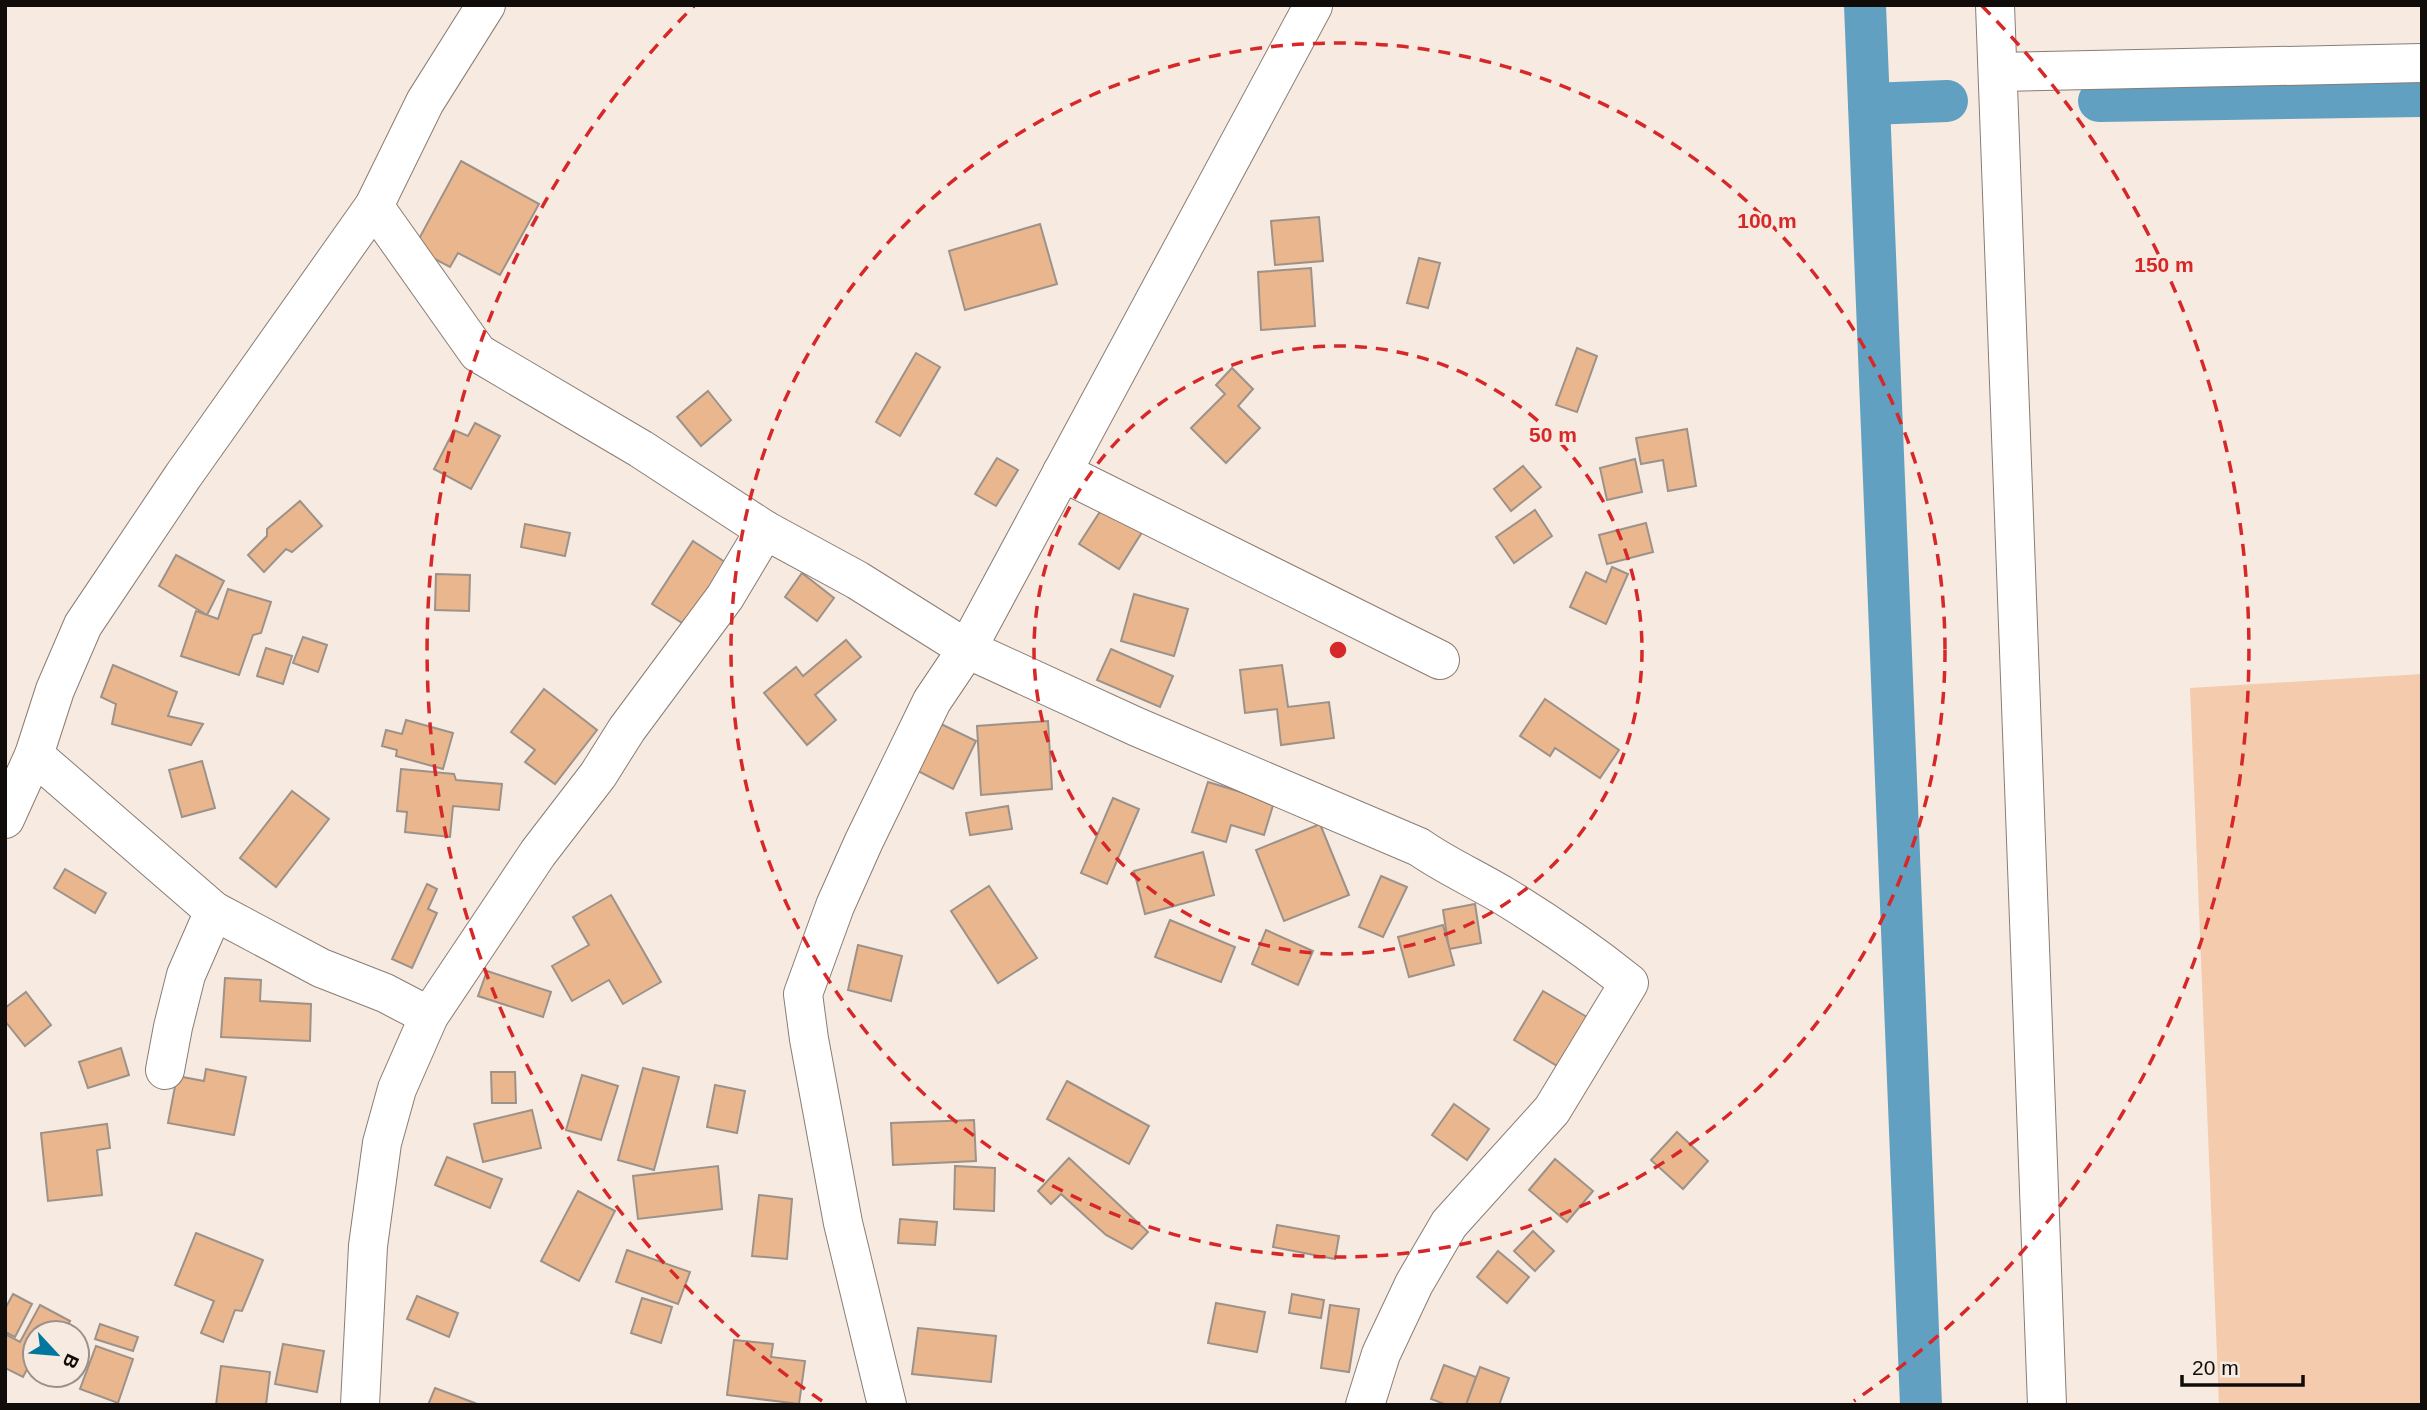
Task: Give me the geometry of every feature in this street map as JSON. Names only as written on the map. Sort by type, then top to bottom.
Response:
[{"type":"street","points":[[5,819],[34,755],[55,690],[83,625],[191,464],[374,206],[425,102],[486,5]]},
{"type":"street","points":[[1995,5],[2047,1405]]},
{"type":"street","points":[[887,1405],[843,1223],[809,1040],[803,993],[835,906],[932,702],[967,649],[1313,6]]},
{"type":"street","points":[[1998,72],[2422,63]]},
{"type":"street","points":[[374,206],[478,353],[641,449],[765,530],[857,580],[967,649],[1137,727],[1419,847],[1447,867],[1502,895],[1580,944],[1629,983],[1552,1110],[1449,1224],[1414,1284],[1381,1354],[1365,1405]]},
{"type":"street","points":[[1062,472],[1440,660]]},
{"type":"street","points":[[360,1405],[368,1246],[382,1143],[397,1089],[429,1016],[538,853],[598,775],[627,729],[725,597],[765,530]]},
{"type":"street","points":[[34,755],[214,911],[321,968],[384,993],[429,1016]]},
{"type":"street","points":[[165,1070],[186,975],[214,911]]},
{"type":"shaded area","points":[[2422,674],[2422,1405],[2219,1405],[2190,688]]},
{"type":"building","points":[[461,161],[539,204],[500,275],[458,253],[450,267],[414,248]]},
{"type":"building","points":[[1319,217],[1323,261],[1275,265],[1271,221]]},
{"type":"building","points":[[1040,224],[1057,284],[965,310],[949,251]]},
{"type":"building","points":[[1419,258],[1440,263],[1428,308],[1407,303]]},
{"type":"building","points":[[1311,268],[1315,326],[1261,330],[1258,272]]},
{"type":"building","points":[[1577,348],[1597,356],[1577,412],[1556,405]]},
{"type":"building","points":[[916,353],[940,367],[900,436],[876,422]]},
{"type":"building","points":[[1232,368],[1253,389],[1238,406],[1260,428],[1226,463],[1191,428],[1225,394],[1216,385]]},
{"type":"building","points":[[708,391],[731,420],[701,446],[677,417]]},
{"type":"building","points":[[475,423],[500,436],[471,489],[434,469],[454,430],[468,436]]},
{"type":"building","points":[[1687,429],[1696,486],[1668,491],[1663,460],[1641,464],[1636,438]]},
{"type":"building","points":[[997,458],[1018,470],[996,506],[975,494]]},
{"type":"building","points":[[1635,459],[1642,492],[1607,500],[1600,468]]},
{"type":"building","points":[[1523,466],[1541,487],[1511,511],[1494,489]]},
{"type":"building","points":[[300,501],[322,526],[292,552],[286,549],[264,572],[248,555],[267,536],[267,529]]},
{"type":"building","points":[[1105,504],[1144,529],[1119,569],[1079,544]]},
{"type":"building","points":[[1535,510],[1552,536],[1514,563],[1496,537]]},
{"type":"building","points":[[1646,523],[1653,552],[1607,564],[1599,535]]},
{"type":"building","points":[[525,524],[570,533],[565,556],[521,547]]},
{"type":"building","points":[[693,541],[731,566],[690,628],[652,604]]},
{"type":"building","points":[[176,555],[224,581],[207,615],[159,586]]},
{"type":"building","points":[[1612,567],[1628,574],[1606,624],[1570,607],[1586,572],[1606,582]]},
{"type":"building","points":[[802,573],[834,598],[817,621],[785,597]]},
{"type":"building","points":[[436,574],[470,575],[469,611],[435,610]]},
{"type":"building","points":[[228,589],[271,602],[261,633],[253,635],[239,675],[181,656],[196,611],[218,619]]},
{"type":"building","points":[[1134,594],[1188,609],[1174,656],[1121,641]]},
{"type":"building","points":[[303,637],[327,645],[318,672],[293,663]]},
{"type":"building","points":[[846,640],[861,657],[815,695],[836,720],[807,745],[764,693],[796,667],[803,676]]},
{"type":"building","points":[[266,648],[292,656],[283,684],[257,676]]},
{"type":"building","points":[[1111,649],[1173,676],[1160,707],[1097,680]]},
{"type":"building","points":[[113,665],[177,692],[168,716],[203,724],[191,745],[112,724],[116,704],[101,697]]},
{"type":"building","points":[[1282,665],[1288,707],[1329,702],[1334,738],[1281,745],[1277,709],[1245,713],[1240,670]]},
{"type":"building","points":[[544,689],[597,730],[555,784],[525,762],[535,750],[511,732]]},
{"type":"building","points":[[1545,699],[1619,750],[1600,778],[1555,748],[1550,756],[1520,736]]},
{"type":"building","points":[[406,720],[453,733],[443,769],[396,756],[397,750],[382,746],[386,730],[402,734]]},
{"type":"building","points":[[1048,721],[1052,789],[981,795],[977,726]]},
{"type":"building","points":[[941,724],[976,741],[953,789],[918,771]]},
{"type":"building","points":[[202,761],[215,808],[182,817],[169,770]]},
{"type":"building","points":[[401,769],[454,774],[456,780],[502,784],[499,810],[453,806],[450,837],[405,832],[407,812],[397,811]]},
{"type":"building","points":[[1208,782],[1274,802],[1264,835],[1231,825],[1226,842],[1192,832]]},
{"type":"building","points":[[292,791],[329,819],[276,887],[240,858]]},
{"type":"building","points":[[1113,798],[1139,809],[1107,884],[1081,873]]},
{"type":"building","points":[[1008,806],[1012,829],[970,835],[966,813]]},
{"type":"building","points":[[1320,824],[1349,895],[1284,921],[1256,850]]},
{"type":"building","points":[[1203,852],[1214,895],[1145,914],[1134,871]]},
{"type":"building","points":[[65,869],[106,893],[95,913],[54,888]]},
{"type":"building","points":[[1381,876],[1407,887],[1383,937],[1359,927]]},
{"type":"building","points":[[427,884],[437,889],[428,909],[437,913],[412,968],[392,959]]},
{"type":"building","points":[[989,886],[1037,958],[998,983],[951,911]]},
{"type":"building","points":[[611,895],[661,982],[623,1004],[609,980],[572,1001],[552,966],[589,945],[573,917]]},
{"type":"building","points":[[1475,904],[1481,943],[1449,949],[1443,910]]},
{"type":"building","points":[[1170,920],[1235,947],[1221,982],[1155,957]]},
{"type":"building","points":[[1443,925],[1454,965],[1409,977],[1398,937]]},
{"type":"building","points":[[1266,930],[1313,951],[1298,985],[1252,964]]},
{"type":"building","points":[[858,945],[902,956],[891,1001],[848,990]]},
{"type":"building","points":[[487,971],[551,992],[543,1017],[478,996]]},
{"type":"building","points":[[225,978],[261,980],[260,1001],[311,1004],[310,1041],[221,1037]]},
{"type":"building","points":[[1543,991],[1587,1017],[1559,1067],[1514,1040]]},
{"type":"building","points":[[26,992],[51,1025],[25,1046],[5,1021],[5,1008]]},
{"type":"building","points":[[121,1048],[129,1075],[88,1088],[79,1062]]},
{"type":"building","points":[[643,1068],[679,1077],[654,1170],[618,1160]]},
{"type":"building","points":[[206,1069],[246,1077],[234,1135],[168,1123],[177,1076],[204,1081]]},
{"type":"building","points":[[491,1072],[515,1072],[516,1103],[492,1103]]},
{"type":"building","points":[[582,1075],[618,1086],[601,1140],[566,1130]]},
{"type":"building","points":[[1067,1081],[1149,1126],[1129,1164],[1047,1119]]},
{"type":"building","points":[[715,1085],[745,1091],[737,1133],[707,1127]]},
{"type":"building","points":[[1454,1104],[1489,1129],[1467,1160],[1432,1135]]},
{"type":"building","points":[[532,1110],[541,1148],[483,1162],[474,1124]]},
{"type":"building","points":[[974,1120],[976,1161],[893,1165],[891,1123]]},
{"type":"building","points":[[107,1124],[110,1148],[97,1150],[102,1195],[48,1201],[41,1133]]},
{"type":"building","points":[[1677,1132],[1708,1161],[1683,1189],[1651,1160]]},
{"type":"building","points":[[447,1157],[502,1179],[490,1208],[435,1185]]},
{"type":"building","points":[[1069,1158],[1148,1232],[1132,1249],[1106,1235],[1061,1194],[1051,1204],[1038,1191]]},
{"type":"building","points":[[1555,1159],[1593,1191],[1567,1222],[1529,1190]]},
{"type":"building","points":[[718,1166],[722,1209],[638,1219],[633,1176]]},
{"type":"building","points":[[955,1166],[995,1168],[994,1211],[954,1209]]},
{"type":"building","points":[[578,1191],[615,1211],[579,1281],[541,1261]]},
{"type":"building","points":[[759,1195],[792,1199],[787,1259],[752,1256]]},
{"type":"building","points":[[900,1219],[937,1222],[935,1245],[898,1243]]},
{"type":"building","points":[[1277,1225],[1339,1236],[1335,1259],[1273,1247]]},
{"type":"building","points":[[1533,1231],[1554,1251],[1535,1271],[1514,1251]]},
{"type":"building","points":[[196,1233],[263,1260],[242,1311],[235,1310],[223,1342],[201,1333],[214,1301],[175,1285]]},
{"type":"building","points":[[627,1250],[690,1272],[678,1304],[616,1282]]},
{"type":"building","points":[[1498,1251],[1529,1277],[1507,1303],[1477,1277]]},
{"type":"building","points":[[13,1294],[32,1304],[24,1319],[21,1319],[15,1337],[5,1332],[5,1309]]},
{"type":"building","points":[[1292,1294],[1324,1300],[1321,1318],[1289,1313]]},
{"type":"building","points":[[417,1296],[458,1313],[449,1337],[407,1319]]},
{"type":"building","points":[[642,1298],[672,1307],[661,1343],[631,1333]]},
{"type":"building","points":[[1216,1303],[1265,1312],[1257,1352],[1208,1343]]},
{"type":"building","points":[[40,1305],[66,1319],[32,1319]]},
{"type":"building","points":[[1330,1305],[1359,1309],[1349,1372],[1321,1368]]},
{"type":"building","points":[[100,1324],[138,1337],[133,1351],[95,1339]]},
{"type":"building","points":[[918,1328],[996,1336],[991,1382],[912,1374]]},
{"type":"building","points":[[5,1334],[21,1340],[21,1376],[5,1368]]},
{"type":"building","points":[[734,1340],[773,1344],[771,1357],[805,1361],[799,1404],[727,1395]]},
{"type":"building","points":[[283,1344],[324,1351],[317,1392],[275,1384]]},
{"type":"building","points":[[96,1346],[133,1359],[118,1403],[80,1389],[91,1389],[91,1359]]},
{"type":"building","points":[[1444,1365],[1476,1377],[1466,1405],[1447,1405],[1431,1399]]},
{"type":"building","points":[[221,1366],[270,1372],[266,1405],[216,1405]]},
{"type":"building","points":[[1480,1367],[1509,1378],[1499,1405],[1466,1405]]},
{"type":"building","points":[[435,1388],[480,1405],[428,1405]]},
{"type":"waterway","points":[[1865,5],[1921,1405]]},
{"type":"waterway","points":[[2099,101],[2422,96]]},
{"type":"waterway","points":[[1869,104],[1947,101]]}]
